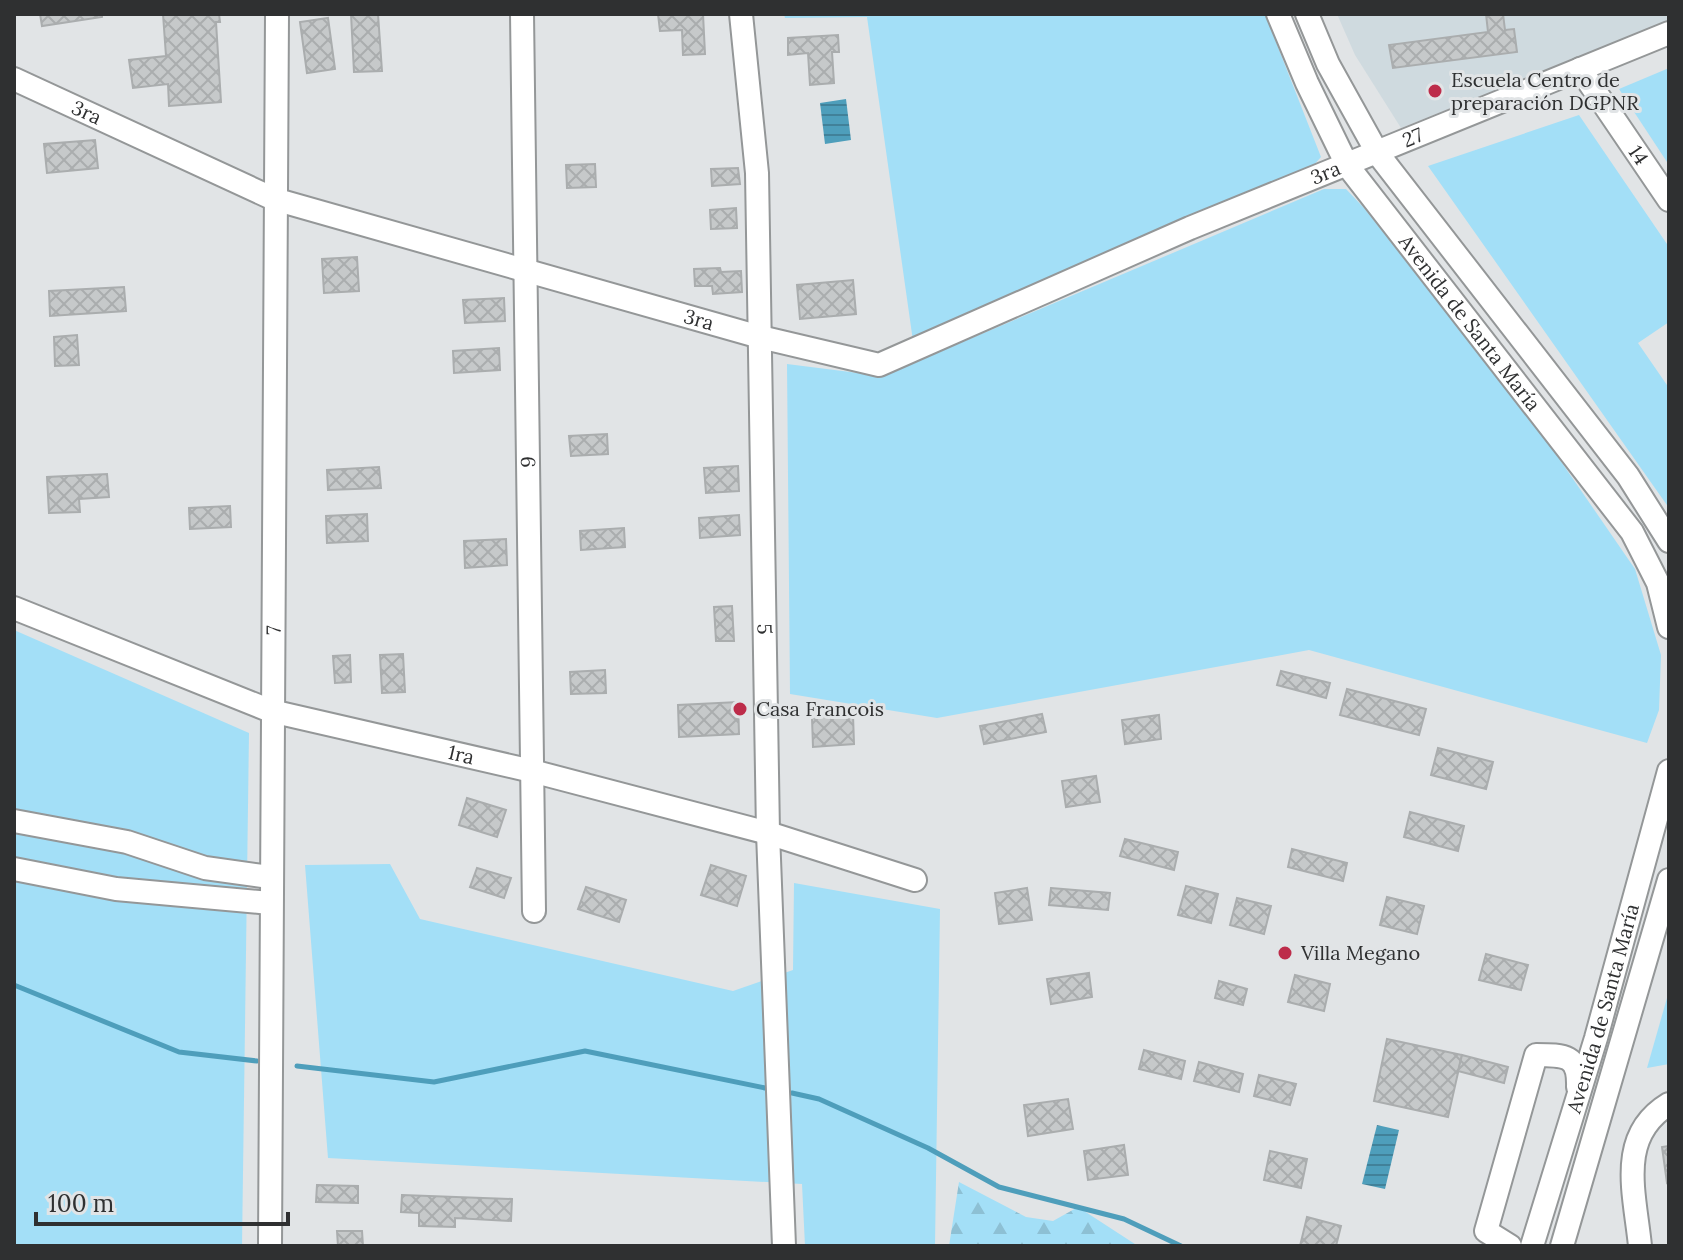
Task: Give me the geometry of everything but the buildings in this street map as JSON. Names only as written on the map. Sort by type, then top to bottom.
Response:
[{"type":"street","name":"7","points":[[270,1246],[277,14]]},
{"type":"street","name":"6","points":[[522,14],[534,911]]},
{"type":"street","name":"5","points":[[741,14],[757,173],[768,833],[784,1246]]},
{"type":"street","name":"Avenida de Santa María","points":[[1278,14],[1347,165],[1632,532],[1658,583],[1669,627]]},
{"type":"street","name":"Avenida de Santa María","points":[[1307,14],[1328,64],[1378,154],[1628,476],[1669,541]]},
{"type":"street","name":"27","points":[[1378,154],[1669,33]]},
{"type":"street","name":"14","points":[[1580,69],[1669,200]]},
{"type":"street","name":"3ra","points":[[14,79],[274,199],[525,267],[760,337],[879,365],[1190,228],[1378,154]]},
{"type":"street","name":"1ra","points":[[14,608],[271,711],[532,771],[768,833],[915,880]]},
{"type":"street","name":"Avenida de Santa María","points":[[1532,1246],[1669,771]]},
{"type":"street","points":[[14,821],[127,842],[205,868],[270,877]]},
{"type":"street","points":[[14,869],[116,889],[270,903]]},
{"type":"street","name":"Avenida de Santa María","points":[[1562,1246],[1669,880]]},
{"type":"street","points":[[1510,1246],[1486,1231],[1536,1055],[1564,1055],[1572,1059],[1578,1069],[1578,1093]]},
{"type":"street","points":[[1640,1246],[1633,1153],[1637,1135],[1650,1117],[1669,1104]]},
{"type":"shaded area","name":"Escuela Centro de preparación DGPNR","points":[[1337,14],[1669,14],[1669,21],[1401,128],[1355,55]]},
{"type":"shaded area","points":[[846,99],[851,140],[825,144],[820,103]]},
{"type":"shaded area","points":[[1377,1125],[1399,1130],[1385,1189],[1362,1184]]},
{"type":"green space","points":[[784,14],[1265,14],[1321,157],[1312,167],[913,341],[867,17],[785,18]]},
{"type":"green space","points":[[1669,68],[1669,165],[1619,89]]},
{"type":"green space","points":[[1579,115],[1669,247],[1669,322],[1638,343],[1669,388],[1669,508],[1428,166]]},
{"type":"green space","points":[[1324,189],[1346,189],[1364,208],[1540,431],[1635,569],[1661,655],[1659,710],[1647,743],[1309,650],[937,718],[790,694],[787,364],[882,376]]},
{"type":"green space","points":[[14,630],[249,733],[242,1246],[14,1246]]},
{"type":"green space","points":[[390,864],[420,919],[733,991],[793,970],[794,883],[940,909],[935,1246],[805,1246],[802,1184],[328,1158],[305,865]]},
{"type":"green space","points":[[1669,991],[1669,1064],[1647,1068]]},
{"type":"green space","points":[[959,1182],[1026,1217],[1053,1221],[1078,1207],[1138,1246],[949,1246]]},
{"type":"waterway","points":[[14,985],[179,1052],[257,1061]]},
{"type":"waterway","points":[[297,1066],[434,1082],[585,1051],[765,1088]]},
{"type":"waterway","points":[[792,1093],[819,1099],[928,1148],[999,1187],[1124,1219],[1181,1246]]},
{"type":"place","name":"Escuela Centro de preparación DGPNR","points":[[1435,91]]},
{"type":"place","name":"Casa Francois","points":[[740,709]]},
{"type":"place","name":"Villa Megano","points":[[1285,953]]}]
